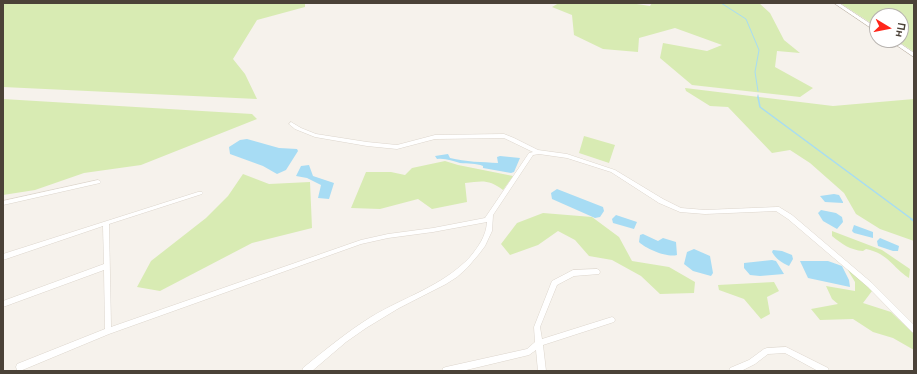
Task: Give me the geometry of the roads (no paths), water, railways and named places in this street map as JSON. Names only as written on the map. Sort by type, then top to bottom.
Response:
[{"type":"street","points":[[836,3],[869,25]]},
{"type":"street","points":[[904,48],[914,55]]},
{"type":"street","points":[[291,124],[295,128],[315,135],[397,147],[435,137],[511,137],[530,149],[573,158],[612,171],[661,202],[680,210],[705,212],[777,209],[790,217],[870,285],[914,330]]},
{"type":"street","points":[[20,367],[108,331],[372,239],[487,220],[531,154],[539,152]]},
{"type":"street","points":[[3,203],[98,182]]},
{"type":"street","points":[[3,257],[200,193]]},
{"type":"street","points":[[306,371],[368,323],[404,302],[431,290],[456,276],[484,243],[489,231],[492,214]]},
{"type":"street","points":[[106,223],[108,331]]},
{"type":"street","points":[[3,304],[106,266]]},
{"type":"street","points":[[542,371],[537,326],[554,283],[573,273],[597,272]]},
{"type":"street","points":[[446,371],[529,352],[539,343],[612,320]]},
{"type":"street","points":[[733,371],[752,362],[767,351],[786,350],[825,371]]},
{"type":"water","points":[[247,139],[279,148],[297,149],[298,151],[286,170],[277,174],[263,166],[230,154],[229,147],[240,140]]},
{"type":"water","points":[[448,154],[450,158],[498,163],[497,157],[500,156],[520,158],[514,172],[511,173],[483,168],[483,166],[478,164],[437,159],[435,156]]},
{"type":"water","points":[[309,165],[313,176],[334,183],[329,199],[318,198],[321,185],[307,178],[296,176],[301,166]]},
{"type":"water","points":[[557,189],[603,207],[604,211],[600,217],[595,218],[552,199],[551,193]]},
{"type":"water","points":[[834,194],[839,195],[843,203],[825,202],[820,196]]},
{"type":"water","points":[[821,210],[836,213],[842,217],[843,222],[837,229],[823,221],[818,213]]},
{"type":"water","points":[[616,215],[637,222],[634,229],[613,223],[612,219]]},
{"type":"water","points":[[854,225],[873,232],[873,238],[854,233],[852,231]]},
{"type":"water","points":[[643,234],[658,241],[663,238],[676,242],[677,255],[673,256],[663,254],[642,245],[639,242],[640,235]]},
{"type":"water","points":[[880,238],[899,246],[898,251],[893,251],[878,246],[877,241]]},
{"type":"water","points":[[694,249],[710,256],[713,273],[711,276],[693,271],[684,264],[687,252]]},
{"type":"water","points":[[773,250],[782,251],[792,255],[793,259],[789,266],[777,259],[772,252]]},
{"type":"water","points":[[772,260],[776,261],[784,274],[760,276],[750,275],[744,268],[744,263]]},
{"type":"water","points":[[800,261],[828,261],[842,266],[849,280],[850,287],[808,278]]},
{"type":"waterway","points":[[721,3],[746,19],[759,50],[755,72],[758,91]]},
{"type":"waterway","points":[[758,97],[760,107],[913,220]]}]
